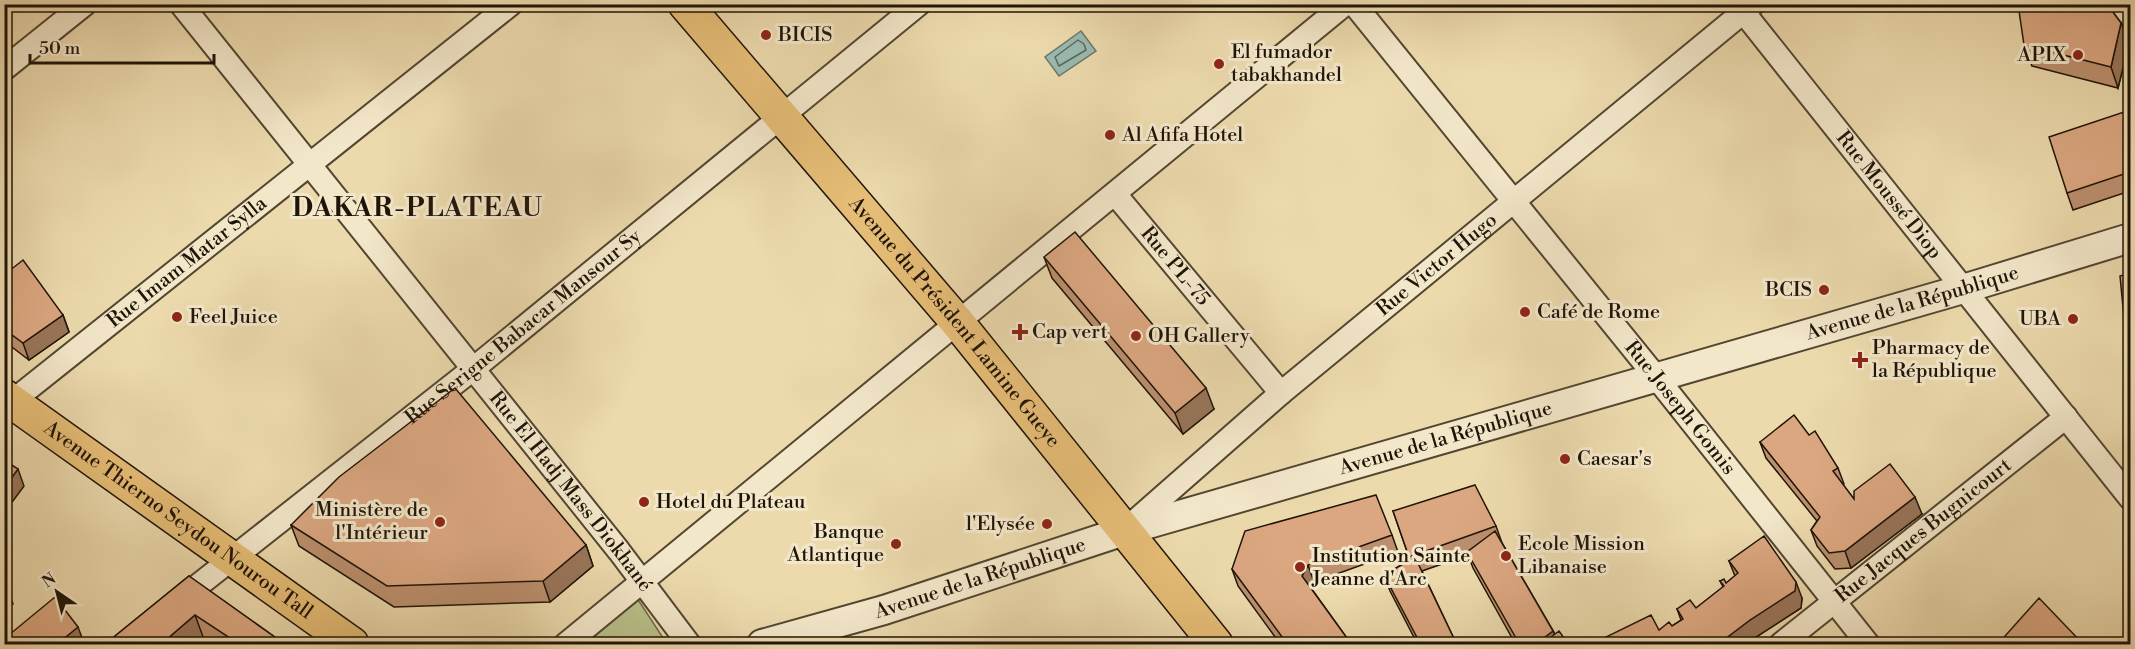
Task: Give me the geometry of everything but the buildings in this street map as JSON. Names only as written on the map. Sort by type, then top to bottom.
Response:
[{"type":"main road","name":"Avenue du Président Lamine Gueye","points":[[685,4],[958,323],[1216,645]]},
{"type":"main road","name":"Avenue Thierno Seydou Nourou Tall","points":[[7,402],[352,645]]},
{"type":"street","points":[[4,69],[85,4]]},
{"type":"street","name":"Rue El Hadj Mass Diokhané","points":[[181,4],[643,582],[689,645]]},
{"type":"street","name":"Rue Imam Matar Sylla","points":[[7,402],[511,4]]},
{"type":"street","name":"Rue Serigne Babacar Mansour Sy","points":[[160,616],[473,369],[919,4]]},
{"type":"street","points":[[566,645],[1346,4]]},
{"type":"street","name":"Rue Joseph Gomis","points":[[1354,4],[1868,645]]},
{"type":"street","points":[[2122,4],[2130,15]]},
{"type":"street","name":"Rue Victor Hugo","points":[[1124,531],[1281,393],[1513,202],[1744,7]]},
{"type":"street","name":"Rue Moussé Diop","points":[[1744,7],[1963,289],[2130,498]]},
{"type":"street","name":"Rue PL-75","points":[[1115,194],[1281,393]]},
{"type":"street","name":"Avenue de la République","points":[[762,645],[906,603],[1124,531],[1963,289],[2130,238]]},
{"type":"street","name":"Rue Jacques Bugnicourt","points":[[1780,645],[2066,417]]},
{"type":"green space","points":[[637,598],[667,644],[583,644]]},
{"type":"water","points":[[1081,31],[1096,51],[1059,76],[1045,57]]},
{"type":"place","name":"BICIS","points":[[766,35]]},
{"type":"place","name":"APIX","points":[[2078,55]]},
{"type":"place","name":"El fumador tabakhandel","points":[[1219,64]]},
{"type":"place","name":"Al Afifa Hotel","points":[[1110,135]]},
{"type":"place","name":"BCIS","points":[[1824,290]]},
{"type":"place","name":"Café de Rome","points":[[1525,312]]},
{"type":"place","name":"Feel Juice","points":[[177,317]]},
{"type":"place","name":"UBA","points":[[2073,319]]},
{"type":"place","name":"Cap vert","points":[[1020,332]]},
{"type":"place","name":"OH Gallery","points":[[1136,336]]},
{"type":"place","name":"Pharmacy de la République","points":[[1860,360]]},
{"type":"place","name":"Caesar's","points":[[1565,459]]},
{"type":"place","name":"Hotel du Plateau","points":[[644,502]]},
{"type":"place","name":"Ministère de l'Intérieur","points":[[440,522]]},
{"type":"place","name":"l'Elysée","points":[[1047,524]]},
{"type":"place","name":"Banque Atlantique","points":[[896,544]]},
{"type":"place","name":"Ecole Mission Libanaise","points":[[1506,556]]},
{"type":"place","name":"Institution Sainte Jeanne d'Arc","points":[[1300,567]]},
{"type":"district","name":"DAKAR-PLATEAU","points":[[418,208]]}]
